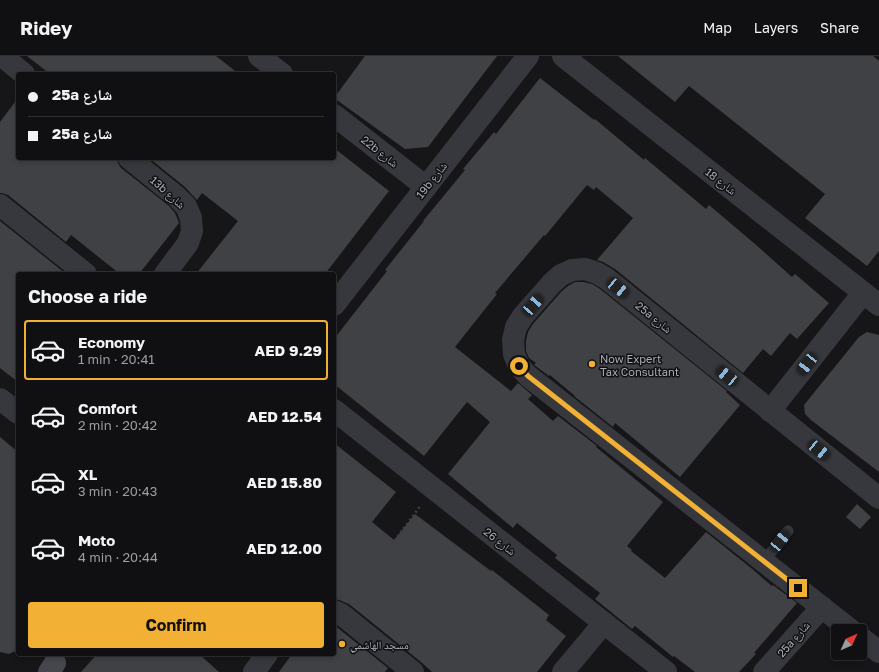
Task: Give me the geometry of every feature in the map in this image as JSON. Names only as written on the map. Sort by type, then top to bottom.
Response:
[{"type":"street","points":[[2,56],[22,72]]},
{"type":"street","points":[[258,56],[279,72]]},
{"type":"street","name":"19b شارع","points":[[336,302],[528,56]]},
{"type":"street","name":"شارع 18","points":[[563,56],[871,299]]},
{"type":"street","name":"22b شارع","points":[[336,117],[426,187]]},
{"type":"street","name":"13b شارع","points":[[131,160],[177,197],[186,206],[191,218],[192,231],[188,243],[166,272]]},
{"type":"street","points":[[0,205],[84,272]]},
{"type":"street","name":"25a شارع","points":[[843,624],[528,376],[519,366],[514,354],[513,340],[516,327],[523,316],[561,275],[572,270],[585,269],[597,273],[879,498]]},
{"type":"street","points":[[770,411],[871,299]]},
{"type":"street","points":[[0,399],[16,411]]},
{"type":"street","name":"شارع 26","points":[[336,412],[666,672]]},
{"type":"street","name":"25a شارع","points":[[764,672],[822,607]]},
{"type":"street","points":[[337,612],[413,672]]},
{"type":"street","points":[[563,672],[604,623]]},
{"type":"street","points":[[867,643],[879,652]]},
{"type":"street","points":[[254,672],[266,656]]},
{"type":"lane","points":[[764,561],[788,531]]},
{"type":"path","points":[[619,448],[695,350]]},
{"type":"path","points":[[337,612],[433,488]]},
{"type":"building","points":[[27,56],[216,56],[236,72],[47,72]]},
{"type":"building","points":[[365,56],[497,56],[428,147],[405,149],[336,99],[336,95]]},
{"type":"building","points":[[618,56],[873,56],[879,61],[879,251],[867,266],[805,218],[825,194],[689,86],[675,102]]},
{"type":"building","points":[[540,78],[594,120],[595,119],[644,160],[645,158],[706,209],[709,205],[792,277],[795,274],[829,303],[797,339],[790,333],[771,356],[763,349],[743,373],[615,269],[597,260],[633,218],[596,187],[594,190],[587,185],[495,293],[497,294],[455,347],[511,391],[518,383],[532,395],[528,399],[553,421],[558,416],[597,446],[596,447],[663,502],[627,546],[632,550],[631,551],[665,578],[706,532],[772,586],[773,585],[797,603],[754,653],[756,654],[739,672],[695,672],[674,656],[673,657],[635,626],[632,629],[595,599],[600,593],[555,558],[557,555],[517,523],[513,528],[448,474],[490,422],[467,402],[424,456],[336,386],[336,336],[387,271],[385,270],[465,170],[463,169],[494,132],[496,134]]},
{"type":"building","points":[[16,101],[16,160],[117,160],[121,168],[169,206],[175,213],[179,223],[141,272],[117,272],[71,235],[66,242],[8,195],[0,193],[0,122]]},
{"type":"building","points":[[336,150],[389,191],[327,272],[198,272],[238,221],[202,193],[197,200],[185,187],[151,160],[336,160]]},
{"type":"building","points":[[0,221],[64,272],[16,272],[16,380],[0,368]]},
{"type":"building","points":[[575,282],[592,284],[600,289],[727,391],[726,392],[740,405],[680,477],[615,423],[613,427],[550,375],[549,376],[534,365],[536,363],[529,358],[526,351],[528,332],[533,324],[561,292]]},
{"type":"building","points":[[867,332],[879,335],[879,472],[811,420],[805,414],[804,405],[859,337]]},
{"type":"building","points":[[0,437],[16,450],[16,651],[9,654],[0,652]]},
{"type":"building","points":[[336,445],[396,492],[372,522],[394,540],[415,514],[491,571],[492,570],[549,615],[546,620],[566,636],[537,672],[432,672],[349,604],[336,599]]},
{"type":"building","points":[[857,504],[871,517],[860,529],[846,517]]},
{"type":"building","name":"مسجد الهاشمي","points":[[336,627],[388,668],[385,672],[279,672],[291,656],[336,656]]},
{"type":"building","points":[[95,656],[201,656],[219,672],[81,672]]},
{"type":"place","name":"Now Expert Tax Consultant","points":[[592,364]]},
{"type":"place","name":"مسجد الهاشمي","points":[[342,644]]},
{"type":"route","points":[[519,366],[528,376],[798,588]]}]
